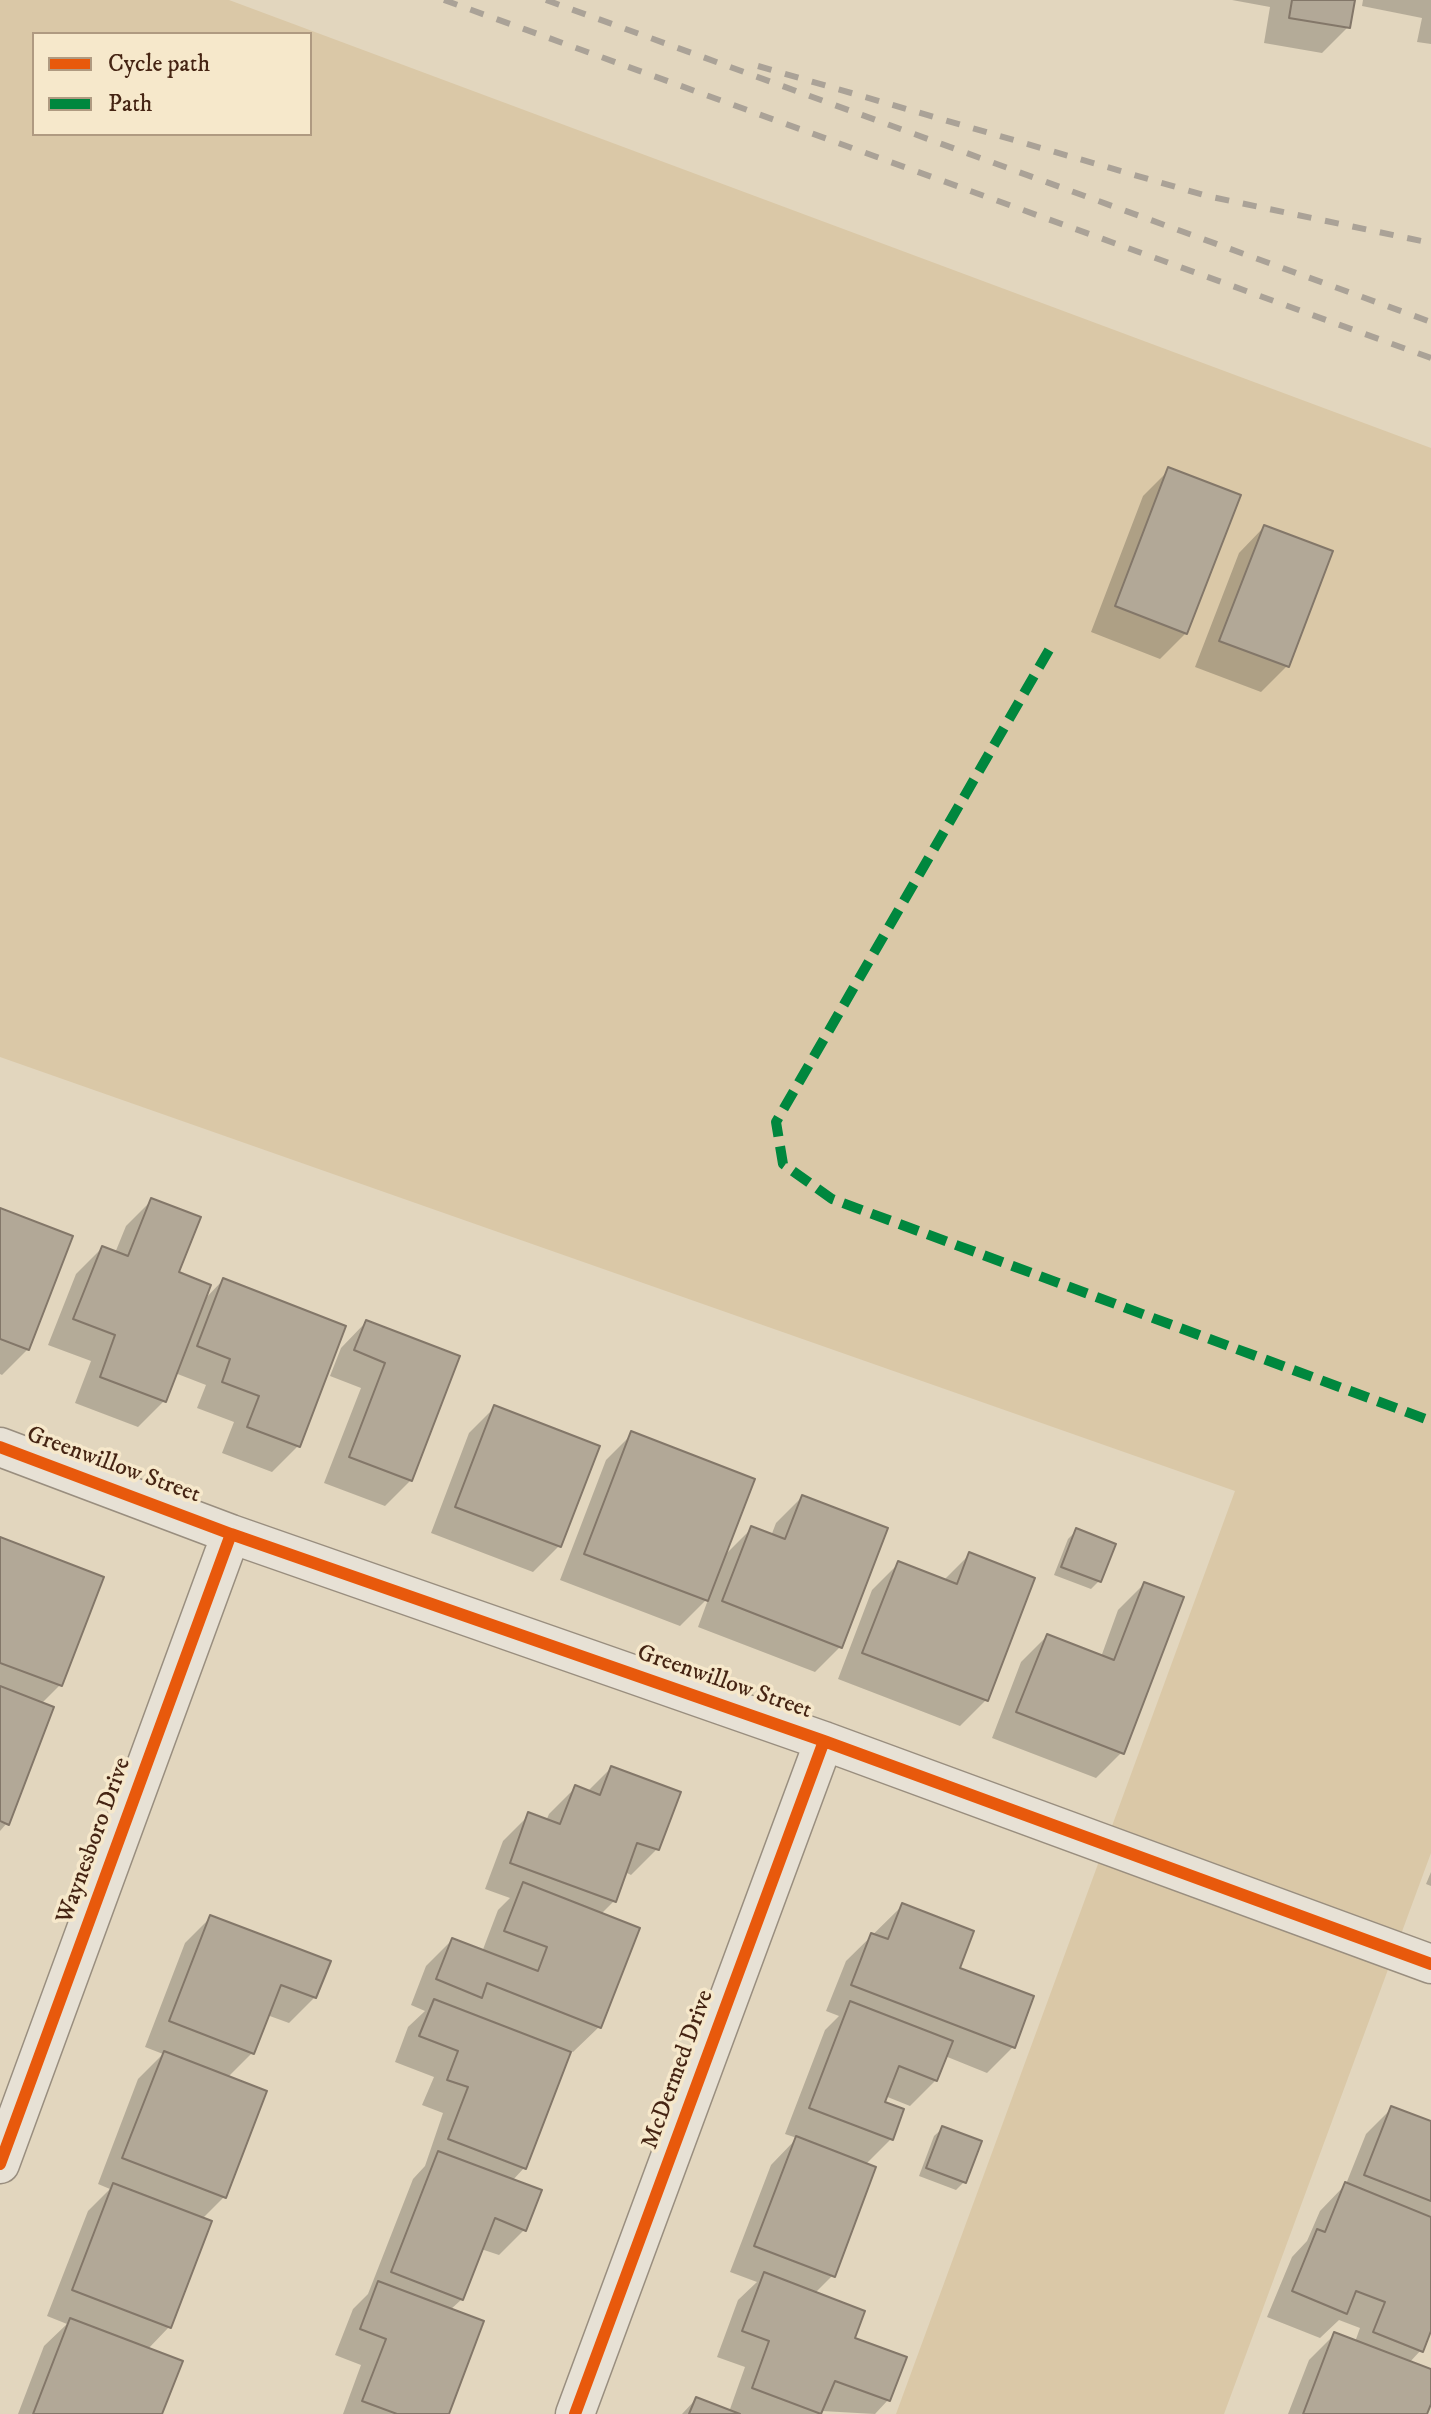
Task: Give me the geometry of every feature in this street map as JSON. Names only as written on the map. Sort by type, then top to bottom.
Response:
[{"type":"street","name":"Greenwillow Street","points":[[0,1447],[231,1534],[824,1741],[1431,1964]]},
{"type":"street","name":"Waynesboro Drive","points":[[0,2164],[231,1534]]},
{"type":"street","name":"McDermed Drive","points":[[575,2414],[824,1741]]},
{"type":"shaded area","points":[[0,0],[229,0],[1431,448],[1431,1853],[1224,2414],[896,2414],[1235,1491],[0,1057]]},
{"type":"building","points":[[1292,0],[1355,0],[1350,28],[1289,18]]},
{"type":"building","points":[[1168,467],[1241,495],[1187,634],[1115,606]]},
{"type":"building","points":[[1264,525],[1333,551],[1289,667],[1219,641]]},
{"type":"building","points":[[151,1198],[201,1217],[179,1272],[211,1285],[166,1402],[100,1377],[115,1335],[73,1319],[102,1246],[128,1256]]},
{"type":"building","points":[[0,1208],[73,1236],[29,1350],[0,1339]]},
{"type":"building","points":[[223,1278],[346,1326],[300,1447],[247,1427],[259,1396],[222,1382],[230,1359],[197,1346]]},
{"type":"building","points":[[366,1320],[460,1356],[412,1481],[349,1457],[385,1363],[354,1350]]},
{"type":"building","points":[[494,1405],[600,1446],[561,1547],[455,1507]]},
{"type":"building","points":[[631,1431],[755,1479],[708,1601],[584,1554]]},
{"type":"building","points":[[802,1495],[888,1528],[842,1648],[722,1601],[751,1526],[785,1539]]},
{"type":"building","points":[[1076,1528],[1116,1544],[1101,1582],[1061,1567]]},
{"type":"building","points":[[0,1537],[104,1577],[62,1686],[0,1663]]},
{"type":"building","points":[[969,1552],[1035,1578],[988,1701],[862,1653],[898,1561],[957,1584]]},
{"type":"building","points":[[1144,1582],[1184,1597],[1124,1754],[1016,1712],[1047,1634],[1114,1660]]},
{"type":"building","points":[[0,1686],[54,1707],[9,1825],[0,1821]]},
{"type":"building","points":[[611,1766],[681,1792],[659,1850],[637,1843],[616,1902],[510,1863],[528,1812],[560,1824],[575,1785],[600,1795]]},
{"type":"building","points":[[523,1882],[640,1928],[601,2028],[487,1983],[482,1998],[436,1979],[452,1938],[538,1971],[547,1947],[504,1931]]},
{"type":"building","points":[[902,1903],[974,1931],[960,1968],[1034,1996],[1015,2048],[851,1985],[871,1933],[888,1939]]},
{"type":"building","points":[[210,1915],[331,1961],[316,1998],[281,1985],[254,2054],[169,2021]]},
{"type":"building","points":[[434,1999],[571,2052],[526,2169],[448,2139],[468,2087],[447,2080],[458,2051],[419,2036]]},
{"type":"building","points":[[850,2001],[953,2041],[937,2081],[899,2066],[885,2102],[904,2109],[893,2140],[809,2108]]},
{"type":"building","points":[[164,2051],[267,2091],[226,2198],[122,2158]]},
{"type":"building","points":[[1391,2106],[1431,2121],[1431,2201],[1364,2175]]},
{"type":"building","points":[[942,2126],[982,2141],[966,2183],[926,2168]]},
{"type":"building","points":[[796,2136],[876,2167],[835,2277],[754,2246]]},
{"type":"building","points":[[438,2151],[542,2190],[526,2231],[495,2218],[463,2300],[391,2272]]},
{"type":"building","points":[[1345,2182],[1431,2217],[1431,2331],[1423,2352],[1373,2332],[1385,2302],[1356,2291],[1347,2314],[1292,2291],[1317,2229],[1325,2232]]},
{"type":"building","points":[[113,2183],[212,2221],[171,2328],[72,2290]]},
{"type":"building","points":[[764,2272],[865,2311],[855,2338],[907,2357],[890,2401],[835,2381],[821,2414],[752,2388],[769,2341],[742,2331]]},
{"type":"building","points":[[378,2281],[484,2321],[449,2414],[397,2414],[362,2401],[386,2339],[360,2329]]},
{"type":"building","points":[[70,2318],[183,2361],[162,2414],[33,2414]]},
{"type":"building","points":[[1334,2332],[1431,2369],[1431,2404],[1427,2414],[1303,2414]]},
{"type":"building","points":[[696,2397],[740,2414],[689,2414]]},
{"type":"railway","points":[[444,0],[1431,358]]},
{"type":"railway","points":[[546,0],[1431,322]]},
{"type":"railway","points":[[758,66],[1207,196],[1431,243]]},
{"type":"marked path","points":[[1049,650],[776,1122],[783,1164],[832,1199],[1431,1421]]},
{"type":"cycle path","points":[[0,1447],[231,1534],[824,1741],[1431,1964]]},
{"type":"cycle path","points":[[0,2164],[231,1534]]},
{"type":"cycle path","points":[[575,2414],[824,1741]]}]
